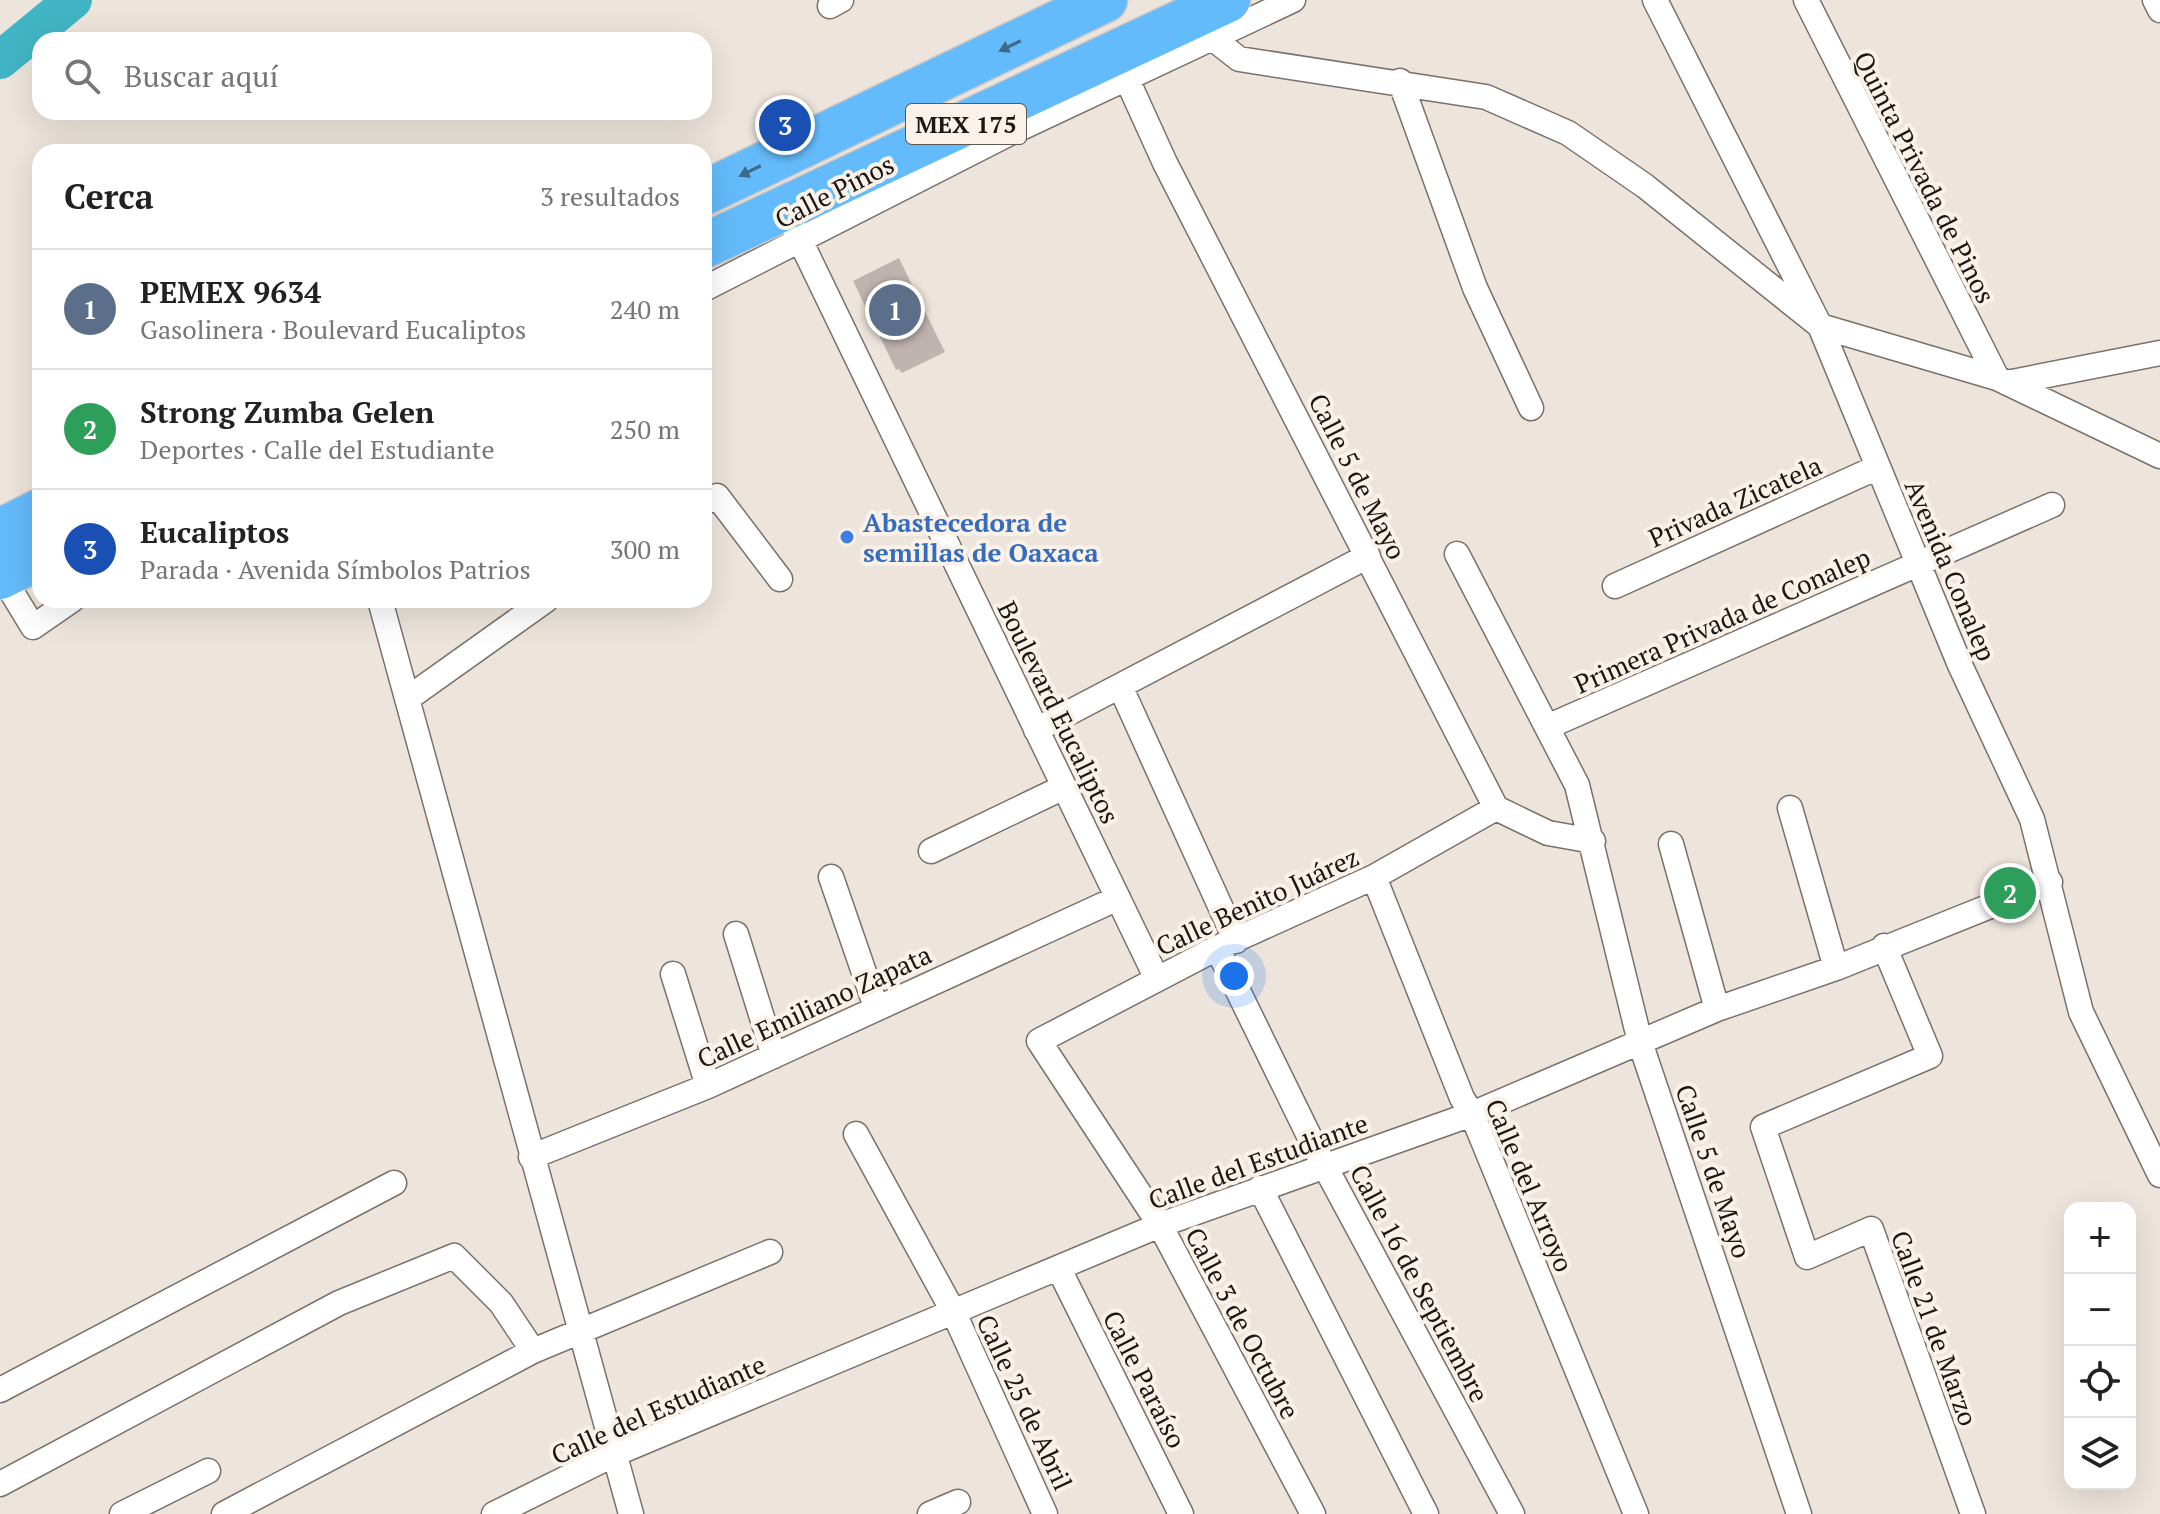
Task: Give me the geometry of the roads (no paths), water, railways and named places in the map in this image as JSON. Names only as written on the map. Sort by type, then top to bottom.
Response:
[{"type":"highway","name":"MEX 175","points":[[712,189],[1043,13],[1105,0]]},
{"type":"highway","name":"MEX 175","points":[[712,244],[792,224],[1220,18]]},
{"type":"highway","points":[[0,531],[32,515]]},
{"type":"street","name":"Calle Pinos","points":[[712,283],[792,224],[1126,77],[1220,18],[1293,0]]},
{"type":"street","name":"Avenida Conalep","points":[[1655,0],[1820,326],[1960,665],[2032,819],[2081,1012],[2160,1175]]},
{"type":"street","name":"Quinta Privada de Pinos","points":[[1806,0],[2002,380]]},
{"type":"street","points":[[2155,0],[2160,10]]},
{"type":"street","points":[[1220,18],[1239,59],[1400,81],[1486,97],[1568,133],[1645,186],[1820,326],[2002,380],[2156,451]]},
{"type":"street","name":"Calle 5 de Mayo","points":[[1126,77],[1165,163],[1496,808]]},
{"type":"street","points":[[1400,81],[1475,288],[1531,408]]},
{"type":"street","name":"Boulevard Eucaliptos","points":[[792,224],[1157,979]]},
{"type":"street","points":[[2002,380],[2160,353]]},
{"type":"street","name":"Privada Zicatela","points":[[1615,586],[1878,467]]},
{"type":"street","points":[[712,499],[717,496],[780,579]]},
{"type":"street","name":"Primera Privada de Conalep","points":[[1547,727],[2052,505]]},
{"type":"street","name":"Calle 5 de Mayo","points":[[1457,554],[1577,785],[1640,1042],[1799,1514]]},
{"type":"street","points":[[1036,730],[1368,556]]},
{"type":"street","points":[[14,570],[33,627],[60,608]]},
{"type":"street","points":[[382,608],[531,1157],[617,1453],[631,1514]]},
{"type":"street","points":[[407,699],[535,608]]},
{"type":"street","name":"Calle 16 de Septiembre","points":[[1120,686],[1226,944],[1326,1166],[1512,1514]]},
{"type":"street","points":[[931,851],[1064,787]]},
{"type":"street","points":[[1496,808],[1548,833],[1593,841]]},
{"type":"street","name":"Calle Benito Juárez","points":[[1039,1041],[1226,944],[1374,877],[1496,808]]},
{"type":"street","points":[[1790,808],[1836,968]]},
{"type":"street","points":[[1671,844],[1717,1009]]},
{"type":"street","points":[[831,877],[876,1007]]},
{"type":"street","name":"Calle del Arroyo","points":[[1374,877],[1462,1098],[1472,1114],[1636,1514]]},
{"type":"street","name":"Calle del Estudiante","points":[[494,1514],[617,1453],[1160,1225],[1472,1114],[1717,1009],[1836,968],[1884,946],[2050,882]]},
{"type":"street","name":"Calle Emiliano Zapata","points":[[531,1157],[708,1086],[1118,898]]},
{"type":"street","points":[[736,934],[774,1056]]},
{"type":"street","name":"Calle 21 de Marzo","points":[[1884,946],[1930,1056],[1763,1127],[1807,1257],[1871,1229],[1973,1514]]},
{"type":"street","points":[[673,974],[708,1086]]},
{"type":"street","name":"Calle 3 de Octubre","points":[[1039,1041],[1160,1225],[1313,1514]]},
{"type":"street","name":"Calle 25 de Abril","points":[[856,1134],[954,1313],[1045,1514]]},
{"type":"street","points":[[0,1390],[394,1183]]},
{"type":"street","points":[[1260,1188],[1426,1514]]},
{"type":"street","points":[[224,1514],[533,1351],[770,1252]]},
{"type":"street","points":[[0,1484],[339,1303],[454,1256],[501,1303],[533,1351]]},
{"type":"street","name":"Calle Paraíso","points":[[1059,1269],[1181,1514]]},
{"type":"street","points":[[122,1514],[208,1471]]},
{"type":"street","points":[[930,1514],[958,1502]]},
{"type":"waterway","points":[[34,32],[73,0]]},
{"type":"waterway","points":[[0,60],[32,34]]},
{"type":"place","name":"Eucaliptos","points":[[785,125]]},
{"type":"place","name":"PEMEX 9634","points":[[895,310]]},
{"type":"place","name":"Abastecedora de semillas de Oaxaca","points":[[847,537]]},
{"type":"place","name":"Strong Zumba Gelen","points":[[2010,893]]}]
